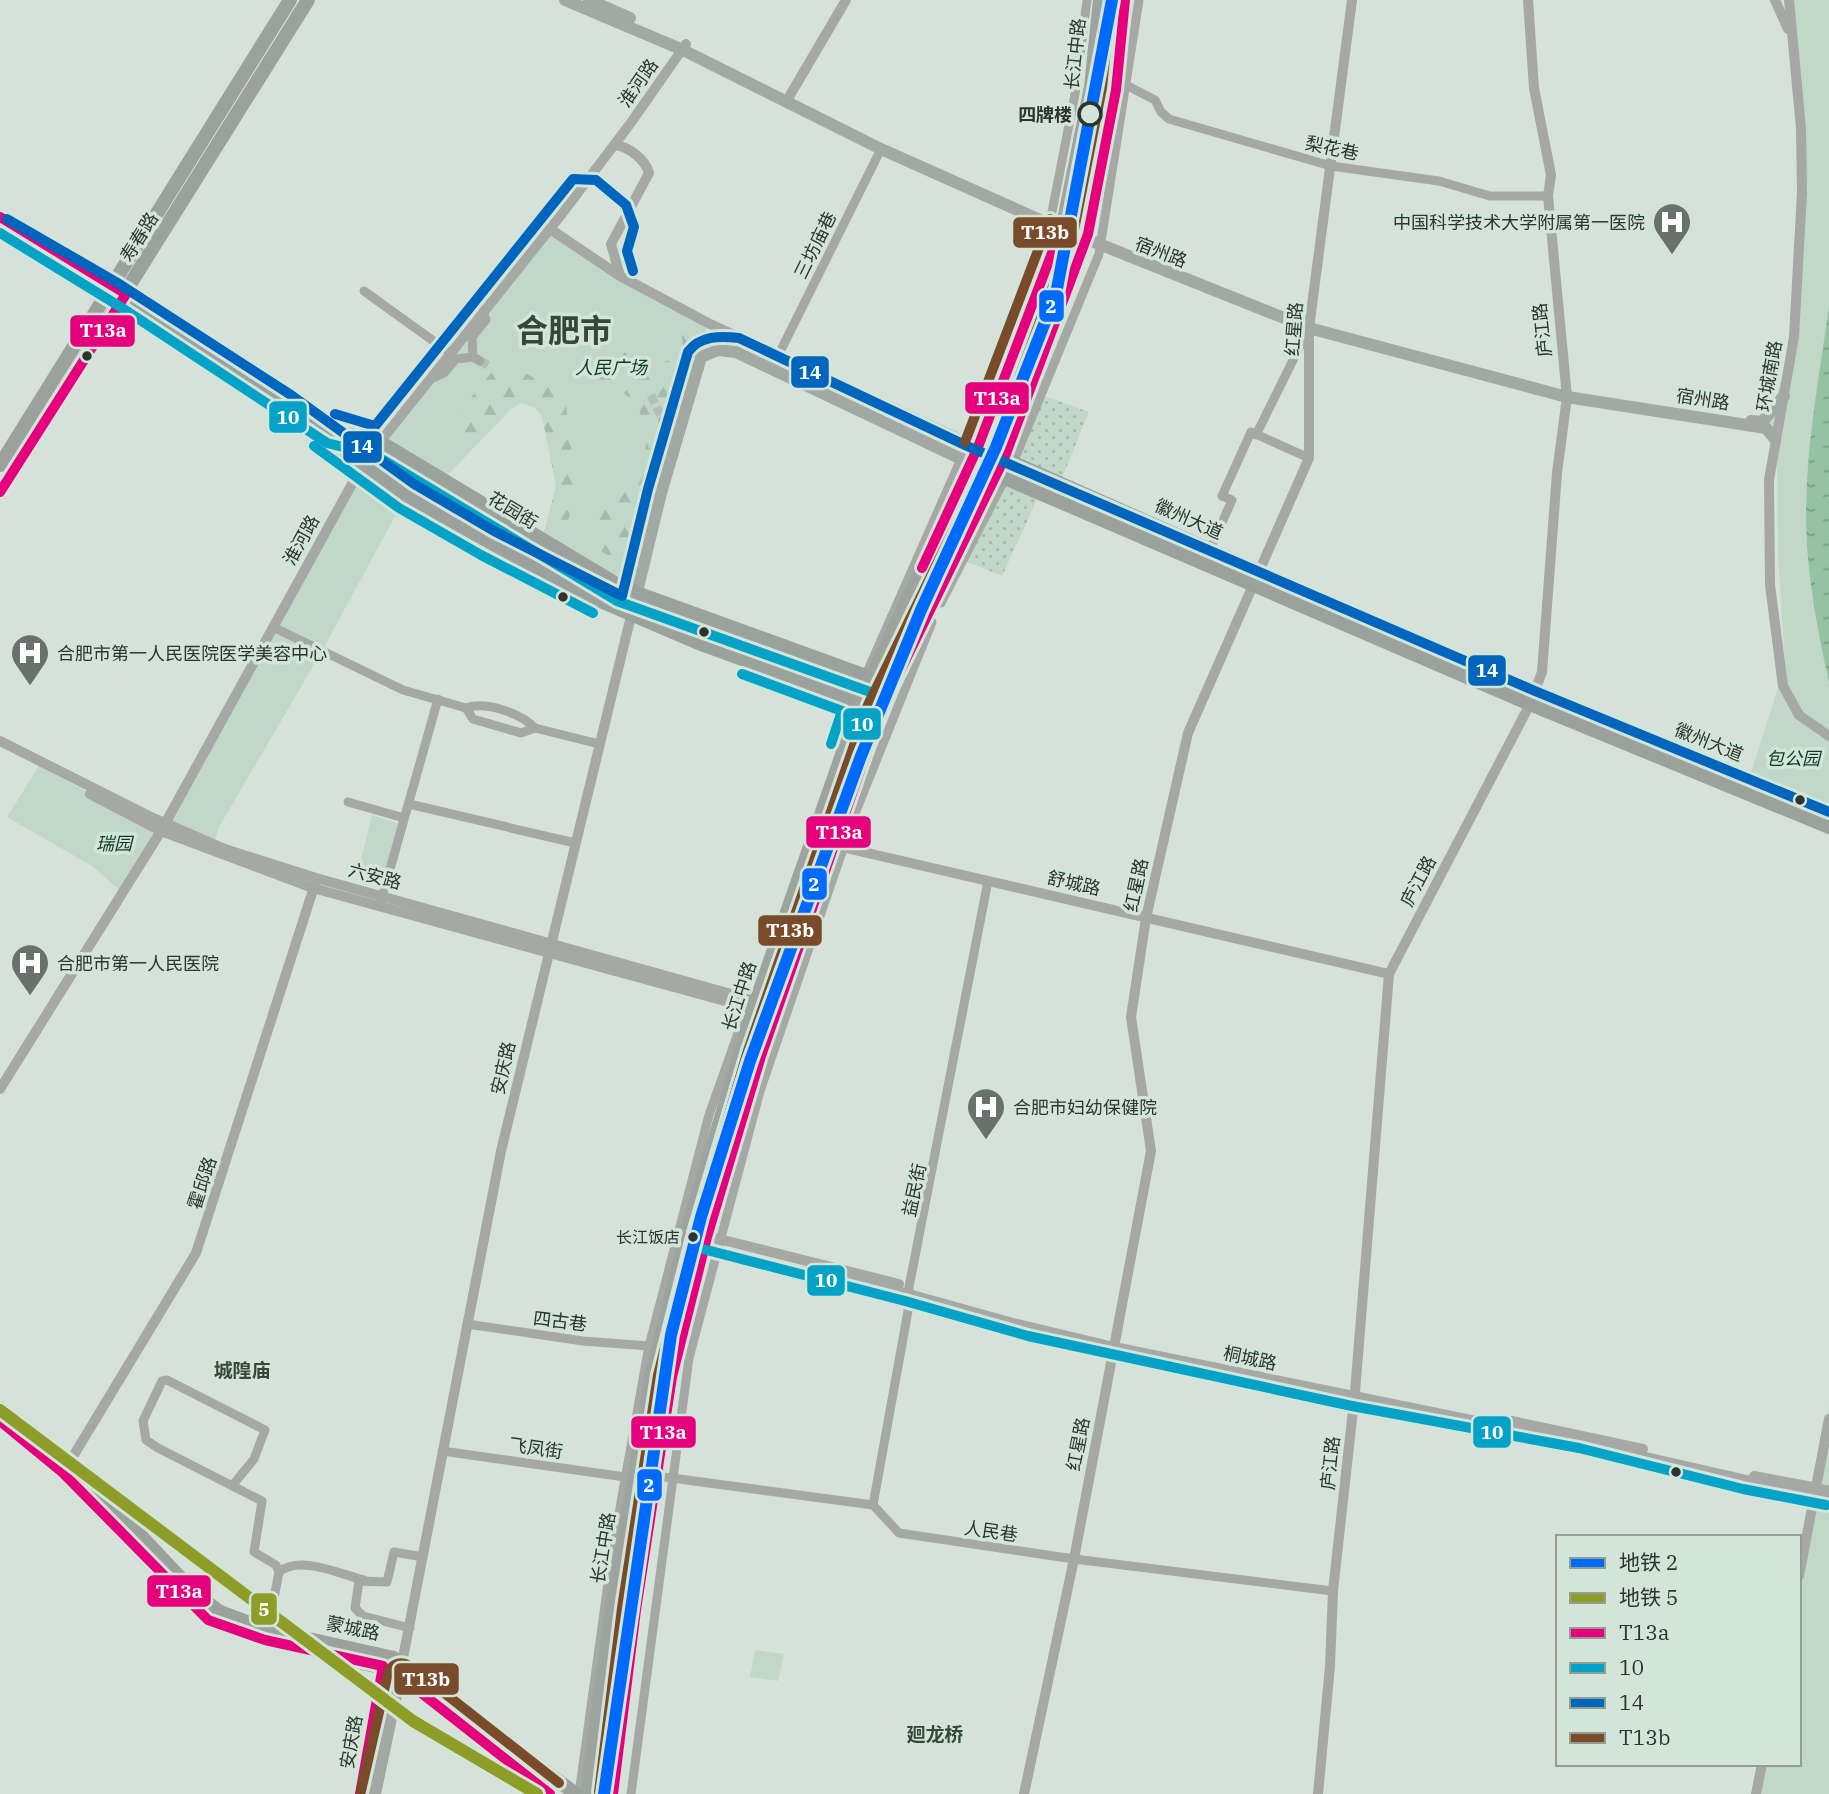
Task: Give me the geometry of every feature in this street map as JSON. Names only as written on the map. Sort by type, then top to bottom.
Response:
[{"type":"highway","name":"长江中路","points":[[587,1794],[611,1616],[638,1454],[662,1328],[687,1231],[752,1004],[857,702],[973,445],[1056,223],[1091,87],[1100,0]]},
{"type":"highway","points":[[613,1794],[673,1377],[712,1245],[761,1056],[838,846],[881,710],[891,685],[1008,461],[1087,237],[1115,90],[1125,0]]},
{"type":"main road","name":"寿春路","points":[[0,492],[290,0]]},
{"type":"main road","name":"寿春路","points":[[0,465],[117,294],[308,0]]},
{"type":"main road","name":"宿州路","points":[[565,0],[685,47]]},
{"type":"main road","name":"宿州路","points":[[589,0],[788,99],[880,149],[1056,223]]},
{"type":"main road","name":"宿州路","points":[[788,99],[1102,244],[1310,325],[1566,394],[1766,428],[1775,439]]},
{"type":"main road","points":[[0,217],[283,407],[406,496],[487,543],[631,616],[881,710]]},
{"type":"main road","points":[[0,231],[117,294]]},
{"type":"main road","name":"花园街","points":[[117,294],[335,430],[377,445],[635,593],[891,685]]},
{"type":"main road","name":"徽州大道","points":[[701,357],[718,350],[736,352],[1000,476],[1256,578],[1829,827]]},
{"type":"main road","name":"安庆路","points":[[631,616],[665,480],[701,357]]},
{"type":"main road","name":"宿州路","points":[[1566,394],[1762,422],[1784,396]]},
{"type":"main road","name":"徽州大道","points":[[973,445],[1210,550],[1256,578]]},
{"type":"main road","name":"徽州大道","points":[[1532,698],[1829,811]]},
{"type":"main road","name":"蒙城路","points":[[0,1408],[65,1470],[208,1620],[265,1640],[385,1660]]},
{"type":"main road","name":"蒙城路","points":[[0,1421],[107,1500],[204,1601],[237,1619],[268,1630],[385,1660],[401,1670]]},
{"type":"main road","name":"安庆路","points":[[360,1794],[385,1660]]},
{"type":"main road","points":[[401,1670],[577,1794]]},
{"type":"main road","points":[[401,1670],[550,1794]]},
{"type":"main road","name":"安庆路","points":[[375,1794],[401,1670]]},
{"type":"street","points":[[788,99],[846,0]]},
{"type":"street","points":[[1056,223],[1087,0]]},
{"type":"street","points":[[1008,461],[1102,244],[1139,0]]},
{"type":"street","name":"红星路","points":[[1024,1794],[1074,1559],[1151,1151],[1131,1017],[1146,918],[1188,733],[1309,458],[1310,325],[1352,0]]},
{"type":"street","name":"庐江路","points":[[1318,1794],[1331,1666],[1333,1591],[1354,1395],[1389,974],[1532,698],[1542,672],[1557,472],[1566,394],[1548,196],[1551,175],[1534,88],[1528,0]]},
{"type":"street","points":[[1775,0],[1793,37]]},
{"type":"street","name":"环城南路","points":[[1789,0],[1801,128],[1802,193],[1794,337],[1769,480],[1768,536],[1780,675],[1786,694],[1799,715],[1829,736]]},
{"type":"street","name":"淮河路","points":[[2,1081],[164,827],[363,464],[615,145],[685,47]]},
{"type":"street","name":"梨花巷","points":[[1126,85],[1155,100],[1161,113],[1169,119],[1331,166],[1439,181],[1490,196],[1548,196]]},
{"type":"street","points":[[615,145],[624,146],[647,164],[649,173],[611,244],[620,276]]},
{"type":"street","name":"三坊庙巷","points":[[778,356],[880,149]]},
{"type":"street","name":"徽州大道","points":[[550,229],[620,276],[708,323],[973,445]]},
{"type":"street","points":[[364,291],[450,353]]},
{"type":"street","points":[[414,397],[435,376],[444,373],[456,359],[477,359],[472,337],[485,320],[483,311]]},
{"type":"street","points":[[1256,435],[1310,325]]},
{"type":"street","points":[[663,421],[667,442],[665,480]]},
{"type":"street","points":[[1210,550],[1232,500],[1222,495],[1251,432],[1309,458]]},
{"type":"street","points":[[838,846],[929,627],[1000,476]]},
{"type":"street","name":"安庆路","points":[[401,1670],[501,1151],[631,616]]},
{"type":"street","points":[[273,627],[403,690],[466,708],[477,704],[525,718],[535,728],[599,744]]},
{"type":"street","points":[[381,901],[438,699]]},
{"type":"street","points":[[466,708],[473,719],[520,733],[535,728]]},
{"type":"street","name":"六安路","points":[[0,741],[164,827]]},
{"type":"street","name":"六安路","points":[[0,748],[164,827],[315,883],[752,1004]]},
{"type":"street","points":[[348,802],[404,818]]},
{"type":"street","points":[[409,804],[575,843]]},
{"type":"street","name":"舒城路","points":[[838,846],[1389,974]]},
{"type":"street","name":"益民街","points":[[873,1505],[908,1311],[909,1290],[988,881]]},
{"type":"street","name":"霍邱路","points":[[65,1470],[196,1253],[315,883]]},
{"type":"street","points":[[577,1794],[612,1547],[649,1346],[709,1115],[752,1004]]},
{"type":"street","name":"桐城路","points":[[687,1231],[712,1245]]},
{"type":"street","points":[[631,1794],[689,1358],[712,1245]]},
{"type":"street","name":"桐城路","points":[[683,1246],[712,1245],[909,1290],[1115,1343],[1354,1395],[1582,1434],[1812,1491]]},
{"type":"street","name":"四古巷","points":[[467,1324],[583,1341],[649,1346]]},
{"type":"street","points":[[232,1486],[254,1459],[265,1430],[167,1380],[162,1381],[143,1421],[146,1440],[232,1486],[262,1501],[254,1552],[276,1565],[279,1572],[268,1630]]},
{"type":"street","points":[[1801,1566],[1829,1419]]},
{"type":"street","name":"飞凤街","points":[[442,1451],[625,1477]]},
{"type":"street","points":[[657,1476],[873,1505]]},
{"type":"street","points":[[1812,1491],[1829,1490]]},
{"type":"street","points":[[1812,1491],[1829,1499]]},
{"type":"street","name":"人民巷","points":[[873,1505],[899,1534],[1333,1591]]},
{"type":"street","points":[[279,1572],[288,1565],[303,1564],[364,1580],[387,1582],[394,1552],[423,1557]]},
{"type":"street","points":[[364,1580],[359,1581],[356,1596],[358,1613],[410,1628]]},
{"type":"street","points":[[1756,1794],[1762,1766]]},
{"type":"green space","name":"包公园","points":[[1787,0],[1829,0],[1829,811],[1749,779],[1785,666],[1778,554],[1777,443],[1765,423],[1783,374],[1795,322],[1801,269],[1800,160]]},
{"type":"green space","name":"人民广场","points":[[550,229],[708,323],[635,593],[542,540],[556,486],[542,415],[534,407],[522,403],[512,408],[443,480],[380,442]]},
{"type":"green space","points":[[644,295],[651,295],[690,315],[696,335],[688,356],[681,359],[677,353],[683,347],[682,335],[690,335],[692,332],[688,325],[673,312],[646,301]]},
{"type":"green space","points":[[625,345],[632,347],[635,356],[618,386],[599,380],[596,374],[612,373],[618,366],[623,366],[623,362],[618,360],[618,352]]},
{"type":"green space","points":[[672,359],[685,365],[627,546],[611,557],[594,547],[591,513],[609,506],[635,479],[643,462],[646,443],[644,425],[637,408],[624,393],[641,371]]},
{"type":"green space","points":[[500,362],[533,377],[558,377],[563,381],[576,488],[568,521],[578,529],[579,539],[547,521],[556,486],[542,416],[534,407],[522,403],[512,408],[458,463],[459,443],[444,436],[444,430]]},
{"type":"green space","points":[[1042,395],[1089,412],[1060,483],[1013,463]]},
{"type":"green space","points":[[363,464],[406,496],[322,651],[219,827],[214,843],[166,823]]},
{"type":"green space","points":[[1004,477],[1040,493],[1002,576],[963,560]]},
{"type":"green space","points":[[411,483],[603,596],[606,600],[408,489]]},
{"type":"green space","points":[[650,608],[841,678],[836,691],[643,614],[645,609]]},
{"type":"green space","name":"瑞园","points":[[39,766],[161,831],[123,893],[92,866],[7,817]]},
{"type":"green space","points":[[372,815],[400,824],[383,883],[357,876]]},
{"type":"green space","points":[[1829,1403],[1829,1794],[1759,1794],[1766,1766],[1801,1766],[1801,1579],[1822,1469]]},
{"type":"green space","points":[[755,1650],[784,1654],[778,1681],[750,1677]]},
{"type":"water","points":[[1829,307],[1829,682],[1813,597],[1806,515],[1812,426]]},
{"type":"tunnel","points":[[480,361],[491,367]]},
{"type":"tunnel","points":[[651,395],[663,420]]},
{"type":"metro line","name":"2","points":[[604,1794],[671,1335],[701,1217],[750,1061],[861,756],[921,610],[996,447],[1056,294],[1112,0]]},
{"type":"metro line","name":"5","points":[[0,1410],[413,1721],[537,1794]]},
{"type":"transit line","name":"T13b","points":[[599,1792],[622,1608],[658,1375],[694,1233],[748,1051],[868,705],[991,453],[1074,230],[1102,88],[1111,0]]},
{"type":"transit line","name":"T13a","points":[[613,1794],[636,1610],[672,1377],[707,1237],[761,1056],[881,710],[1004,459],[1088,234],[1116,90],[1125,0]]},
{"type":"transit line","name":"14","points":[[335,414],[375,426],[573,179],[596,180],[626,205],[634,227],[627,251],[633,271]]},
{"type":"transit line","name":"T13a","points":[[0,217],[126,294],[0,492]]},
{"type":"transit line","name":"14","points":[[7,219],[116,282],[291,395],[414,484],[494,531],[622,596],[648,489],[688,352],[698,342],[705,340],[718,337],[739,338],[967,446],[1535,691],[1829,812]]},
{"type":"transit line","name":"T13b","points":[[965,442],[1050,219]]},
{"type":"transit line","name":"T13a","points":[[922,568],[978,447],[1063,224]]},
{"type":"transit line","name":"10","points":[[0,233],[119,306],[327,443],[375,455],[617,601],[873,693],[748,1051],[694,1233],[694,1241],[699,1248],[1028,1336],[1352,1406],[1579,1448],[1743,1489],[1826,1505]]},
{"type":"transit line","name":"10","points":[[314,446],[399,508],[481,555],[593,613]]},
{"type":"transit line","name":"10","points":[[742,674],[842,711],[831,744]]},
{"type":"transit line","name":"T13a","points":[[0,1421],[63,1473],[208,1620],[265,1640],[383,1666],[360,1794]]},
{"type":"transit line","name":"T13b","points":[[361,1791],[388,1673],[394,1665],[400,1663],[410,1666],[559,1783]]},
{"type":"transit line","name":"T13a","points":[[401,1677],[550,1794]]},
{"type":"place","name":"四牌楼","points":[[1090,114]]},
{"type":"place","name":"中国科学技术大学附属第一医院","points":[[1672,256]]},
{"type":"place","name":"合肥市第一人民医院医学美容中心","points":[[30,687]]},
{"type":"place","name":"合肥市第一人民医院","points":[[30,997]]},
{"type":"place","name":"合肥市妇幼保健院","points":[[986,1141]]},
{"type":"place","name":"长江饭店","points":[[693,1237]]},
{"type":"district","name":"合肥市","points":[[564,330]]},
{"type":"district","name":"城隍庙","points":[[242,1370]]},
{"type":"district","name":"廻龙桥","points":[[935,1734]]}]
